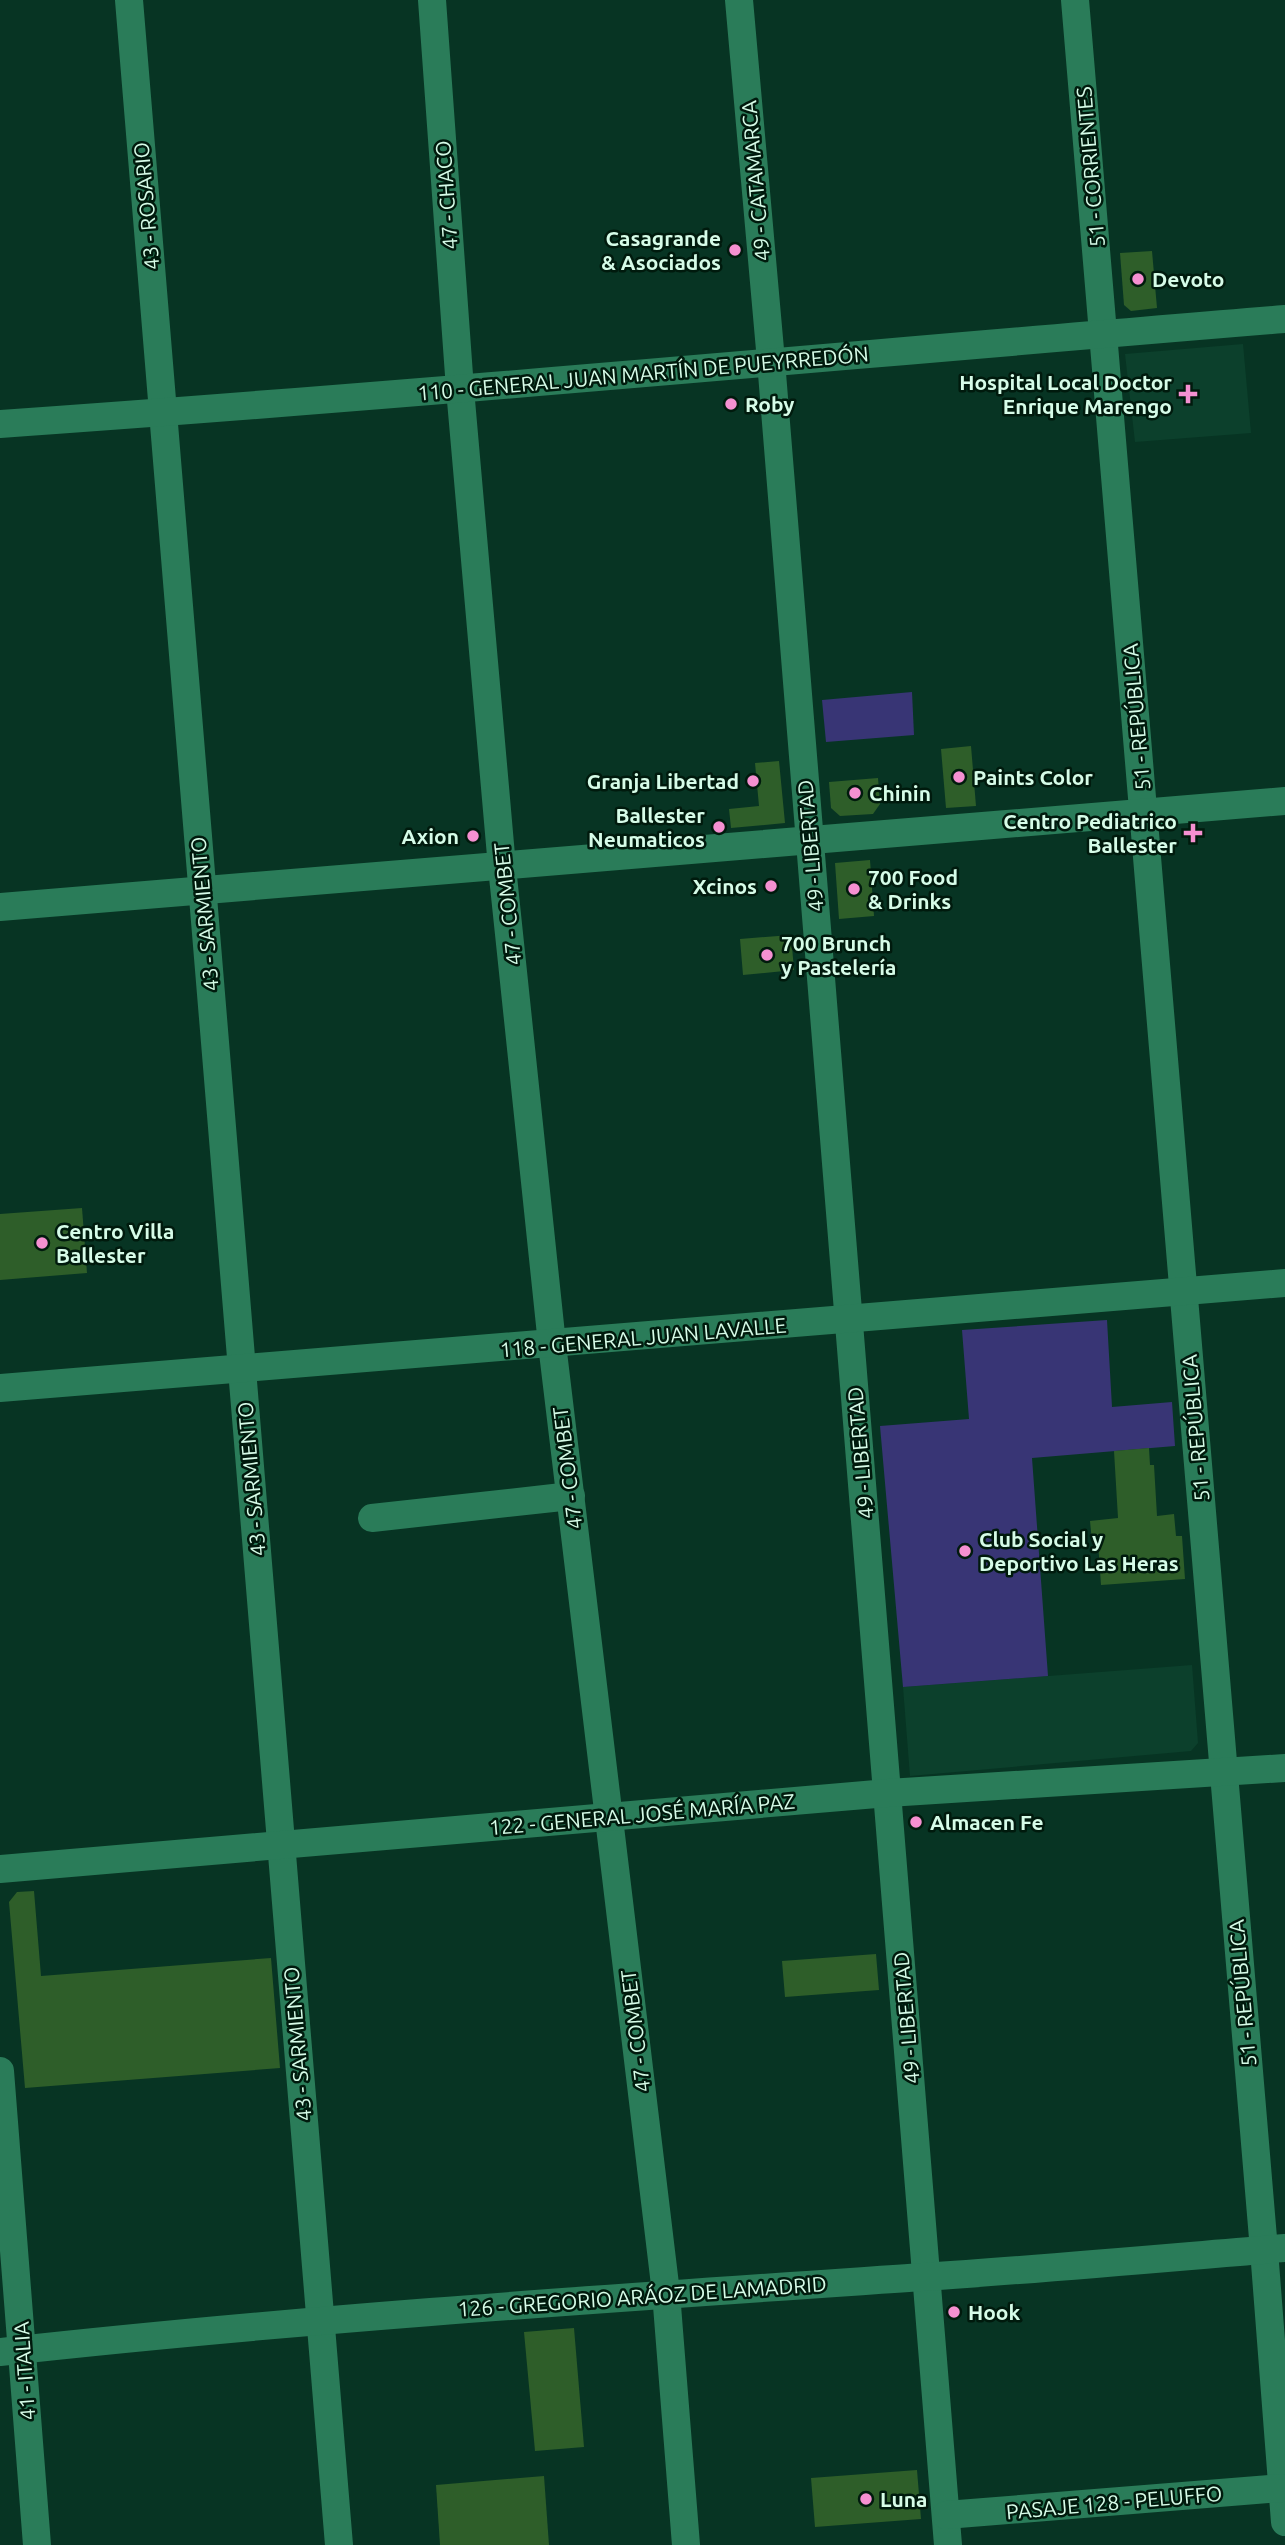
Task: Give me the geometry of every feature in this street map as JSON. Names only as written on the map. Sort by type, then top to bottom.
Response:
[{"type":"street","name":"43 - ROSARIO","points":[[129,0],[163,413]]},
{"type":"street","name":"47 - CHACO","points":[[432,0],[460,389]]},
{"type":"street","name":"49 - CATAMARCA","points":[[739,0],[771,361]]},
{"type":"street","name":"51 - CORRIENTES","points":[[1075,0],[1104,334]]},
{"type":"street","name":"110 - GENERAL JUAN MARTÍN DE PUEYRREDÓN","points":[[0,424],[460,389],[1285,319]]},
{"type":"street","name":"51 - REPÚBLICA","points":[[1104,334],[1223,1774],[1275,2249],[1285,2522]]},
{"type":"street","name":"49 - LIBERTAD","points":[[771,361],[948,2545]]},
{"type":"street","name":"47 - COMBET","points":[[460,389],[502,867],[552,1344],[666,2293],[686,2545]]},
{"type":"street","name":"43 - SARMIENTO","points":[[163,413],[338,2545]]},
{"type":"street","points":[[0,907],[1285,802]]},
{"type":"street","name":"118 - GENERAL JUAN LAVALLE","points":[[0,1388],[1285,1283]]},
{"type":"street","points":[[372,1518],[571,1496]]},
{"type":"street","name":"122 - GENERAL JOSÉ MARÍA PAZ","points":[[0,1869],[888,1793],[1285,1768]]},
{"type":"street","name":"41 - ITALIA","points":[[0,2071],[11,2350],[37,2545]]},
{"type":"street","name":"126 - GREGORIO ARÁOZ DE LAMADRID","points":[[11,2350],[319,2321],[666,2293],[926,2277],[1275,2249]]},
{"type":"street","name":"PASAJE 128 - PELUFFO","points":[[946,2515],[1282,2488]]},
{"type":"shaded area","name":"Hospital Local Doctor Enrique Marengo","points":[[1243,344],[1251,433],[1135,442],[1125,354]]},
{"type":"shaded area","points":[[912,692],[914,735],[826,742],[822,700]]},
{"type":"shaded area","name":"Club Social y Deportivo Las Heras","points":[[1107,1320],[1112,1407],[1172,1402],[1175,1446],[1032,1458],[1048,1676],[903,1687],[880,1426],[969,1419],[962,1330]]},
{"type":"shaded area","points":[[1192,1665],[1198,1743],[1191,1751],[910,1776],[903,1687]]},
{"type":"building","name":"Devoto","points":[[1152,251],[1157,308],[1131,311],[1124,305],[1120,253]]},
{"type":"building","name":"Paints Color","points":[[971,746],[976,806],[946,808],[941,749]]},
{"type":"building","points":[[779,761],[785,823],[731,828],[729,809],[759,806],[755,763]]},
{"type":"building","name":"Chinin","points":[[878,778],[880,804],[873,814],[840,816],[831,808],[829,782]]},
{"type":"building","name":"700 Food & Drinks","points":[[870,860],[874,916],[839,919],[835,863]]},
{"type":"building","name":"700 Brunch y Pastelería","points":[[791,935],[794,970],[743,975],[740,939]]},
{"type":"building","name":"Centro Villa Ballester","points":[[82,1208],[87,1273],[0,1280],[0,1214]]},
{"type":"building","points":[[1149,1448],[1150,1465],[1154,1465],[1157,1516],[1174,1514],[1176,1536],[1182,1536],[1185,1579],[1101,1585],[1098,1542],[1092,1542],[1090,1521],[1118,1518],[1114,1451]]},
{"type":"building","points":[[34,1891],[41,1976],[271,1958],[280,2068],[25,2088],[9,1902],[17,1892]]},
{"type":"building","points":[[876,1954],[879,1990],[785,1997],[782,1961]]},
{"type":"building","points":[[574,2328],[584,2447],[535,2451],[524,2332]]},
{"type":"building","name":"Luna","points":[[917,2470],[921,2519],[815,2527],[811,2478]]},
{"type":"building","points":[[544,2476],[549,2545],[440,2545],[436,2485]]},
{"type":"place","name":"Casagrande & Asociados","points":[[735,250]]},
{"type":"place","name":"Devoto","points":[[1138,279]]},
{"type":"place","name":"Hospital Local Doctor Enrique Marengo","points":[[1188,394]]},
{"type":"place","name":"Roby","points":[[731,404]]},
{"type":"place","name":"Paints Color","points":[[959,777]]},
{"type":"place","name":"Granja Libertad","points":[[753,781]]},
{"type":"place","name":"Chinin","points":[[855,793]]},
{"type":"place","name":"Ballester Neumaticos","points":[[719,827]]},
{"type":"place","name":"Centro Pediatrico Ballester","points":[[1193,833]]},
{"type":"place","name":"Axion","points":[[473,836]]},
{"type":"place","name":"Xcinos","points":[[771,886]]},
{"type":"place","name":"700 Food & Drinks","points":[[854,889]]},
{"type":"place","name":"700 Brunch y Pastelería","points":[[767,955]]},
{"type":"place","name":"Centro Villa Ballester","points":[[42,1243]]},
{"type":"place","name":"Club Social y Deportivo Las Heras","points":[[965,1551]]},
{"type":"place","name":"Almacen Fe","points":[[916,1822]]},
{"type":"place","name":"Hook","points":[[954,2312]]},
{"type":"place","name":"Luna","points":[[866,2499]]}]
